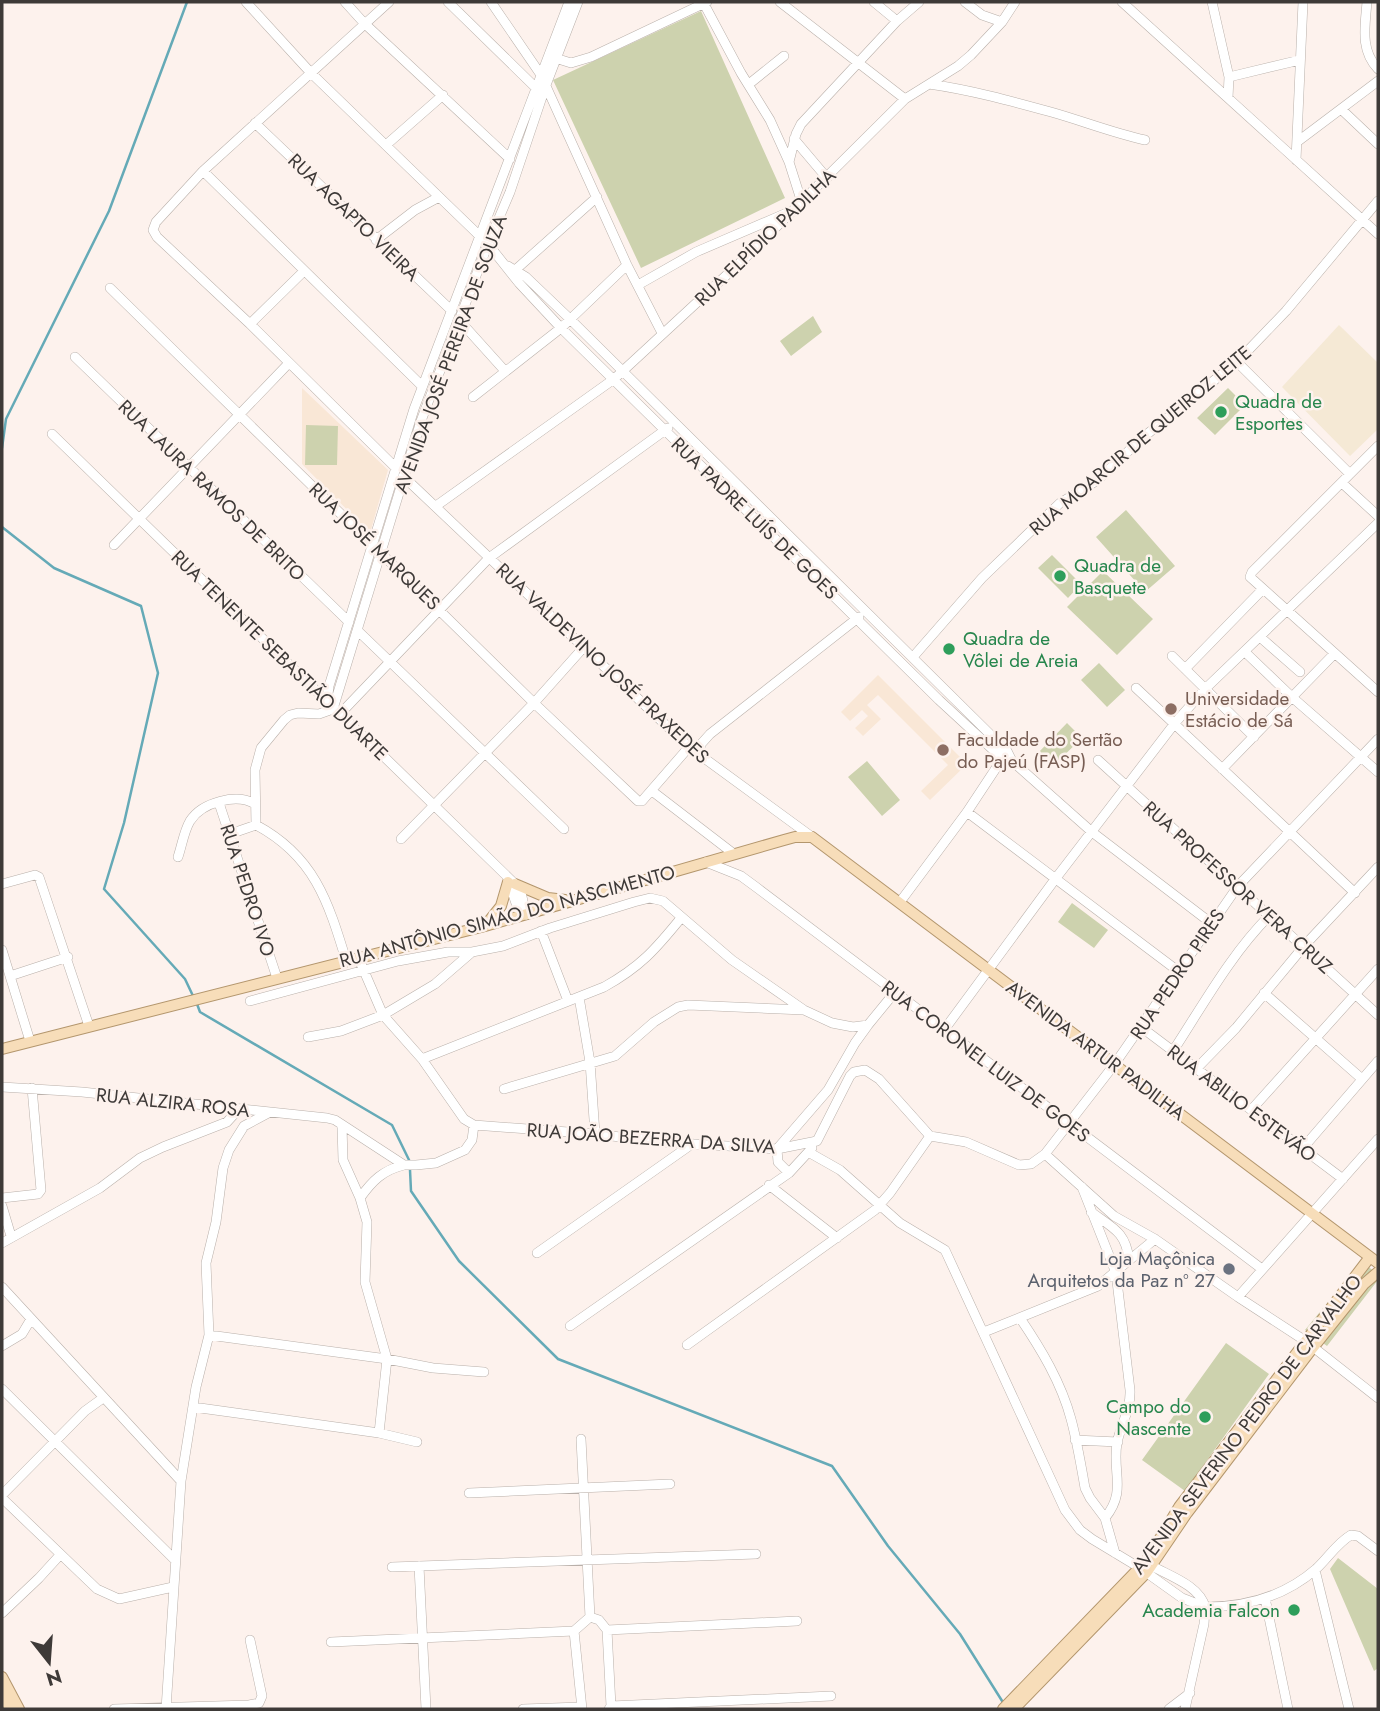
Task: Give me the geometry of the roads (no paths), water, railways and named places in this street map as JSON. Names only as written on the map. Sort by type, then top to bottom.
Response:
[{"type":"main road","name":"RUA ANTÔNIO SIMÃO DO NASCIMENTO","points":[[2,1049],[485,926],[795,837],[812,837]]},
{"type":"main road","name":"AVENIDA ARTUR PADILHA","points":[[812,837],[1114,1065],[1376,1257]]},
{"type":"main road","points":[[485,926],[502,905],[510,881],[548,898],[571,901]]},
{"type":"main road","name":"AVENIDA SEVERINO PEDRO DE CARVALHO","points":[[1003,1709],[1017,1702],[1146,1569],[1180,1507],[1288,1374],[1376,1257]]},
{"type":"main road","name":"AVENIDA SEVERINO PEDRO DE CARVALHO","points":[[1307,1348],[1378,1272]]},
{"type":"main road","points":[[2,1677],[19,1709]]},
{"type":"main road","points":[[2,1693],[10,1709]]},
{"type":"street","points":[[246,2],[311,73],[511,269],[597,197]]},
{"type":"street","points":[[345,2],[364,23],[510,159]]},
{"type":"street","points":[[389,2],[203,171],[156,222],[153,230],[395,467]]},
{"type":"street","points":[[448,2],[536,88]]},
{"type":"street","points":[[491,2],[541,75],[628,265],[663,333]]},
{"type":"street","name":"AVENIDA JOSÉ PEREIRA DE SOUZA","points":[[331,709],[328,690],[422,386],[452,311],[510,192],[546,85],[569,2]]},
{"type":"street","name":"AVENIDA JOSÉ PEREIRA DE SOUZA","points":[[331,709],[403,476],[460,321],[510,159],[541,75],[578,2]]},
{"type":"street","points":[[552,57],[571,63],[591,57],[704,2],[771,120],[802,202]]},
{"type":"street","points":[[780,2],[905,99]]},
{"type":"street","points":[[874,2],[897,21]]},
{"type":"street","points":[[789,162],[794,139],[801,124],[897,21],[919,2]]},
{"type":"street","points":[[965,2],[982,15],[1002,22]]},
{"type":"street","name":"RUA ELPÍDIO PADILHA","points":[[436,506],[614,379],[712,290],[905,99],[971,55],[1002,22],[1015,2]]},
{"type":"street","points":[[1122,2],[1378,234]]},
{"type":"street","points":[[1212,2],[1229,77],[1228,98]]},
{"type":"street","points":[[1296,160],[1303,2]]},
{"type":"street","points":[[1367,2],[1365,47],[1371,62],[1378,69]]},
{"type":"street","points":[[749,84],[784,56]]},
{"type":"street","points":[[1229,77],[1300,60]]},
{"type":"street","points":[[1297,142],[1378,81]]},
{"type":"street","points":[[929,84],[969,90],[1050,112],[1118,135],[1145,140]]},
{"type":"street","points":[[386,145],[443,95]]},
{"type":"street","points":[[1340,109],[1378,144]]},
{"type":"street","name":"RUA AGAPTO VIEIRA","points":[[255,123],[452,311]]},
{"type":"street","points":[[794,139],[827,178]]},
{"type":"street","points":[[203,171],[422,386]]},
{"type":"street","points":[[376,240],[415,210],[439,197]]},
{"type":"street","name":"RUA MOARCIR DE QUEIROZ LEITE","points":[[913,657],[982,578],[1060,503],[1098,480],[1141,439],[1237,362],[1286,311],[1378,201]]},
{"type":"street","points":[[638,285],[696,252],[794,210]]},
{"type":"street","points":[[473,397],[561,328],[628,265]]},
{"type":"street","name":"RUA PADRE LUÍS DE GOES","points":[[511,269],[570,319],[913,657],[1007,757]]},
{"type":"street","name":"RUA PADRE LUÍS DE GOES","points":[[511,269],[561,328],[857,619],[1092,832],[1211,923]]},
{"type":"street","points":[[250,324],[304,271]]},
{"type":"street","name":"RUA JOSÉ MARQUES","points":[[110,288],[534,703],[638,801],[642,801],[652,791]]},
{"type":"street","points":[[460,321],[505,371]]},
{"type":"street","name":"RUA LAURA RAMOS DE BRITO","points":[[75,356],[349,622]]},
{"type":"street","points":[[1237,362],[1350,474]]},
{"type":"street","points":[[114,545],[289,363]]},
{"type":"street","points":[[256,825],[255,770],[261,748],[290,715],[331,709],[390,663],[489,558],[674,423]]},
{"type":"street","name":"RUA TENENTE SEBASTIÃO DUARTE","points":[[52,433],[331,709],[433,803],[521,892],[526,915]]},
{"type":"street","points":[[1378,446],[1252,572],[1250,580],[1378,692]]},
{"type":"street","name":"RUA VALDEVINO JOSÉ PRAXEDES","points":[[403,476],[689,747],[812,837]]},
{"type":"street","points":[[1342,483],[1378,516]]},
{"type":"street","points":[[944,1030],[1175,723],[1205,689],[1378,523]]},
{"type":"street","points":[[1185,669],[1262,590]]},
{"type":"street","points":[[701,756],[701,744],[710,734],[865,610]]},
{"type":"street","points":[[357,630],[564,829]]},
{"type":"street","points":[[1260,637],[1300,672]]},
{"type":"street","points":[[401,839],[433,803],[534,703],[583,648]]},
{"type":"street","points":[[1245,652],[1378,772]]},
{"type":"street","points":[[1222,769],[1334,654]]},
{"type":"street","points":[[1172,656],[1254,737]]},
{"type":"street","points":[[1136,688],[1355,893]]},
{"type":"street","name":"RUA PEDRO PIRES","points":[[1045,1154],[1114,1065],[1238,886],[1378,739]]},
{"type":"street","points":[[689,747],[652,791],[734,854]]},
{"type":"street","points":[[900,902],[1007,757]]},
{"type":"street","name":"RUA PROFESSOR VERA CRUZ","points":[[1098,760],[1378,1015]]},
{"type":"street","points":[[178,858],[190,821],[196,813],[240,798],[255,804]]},
{"type":"street","name":"RUA PEDRO IVO","points":[[219,803],[277,978]]},
{"type":"street","points":[[967,812],[1178,971]]},
{"type":"street","points":[[230,834],[256,825]]},
{"type":"street","points":[[256,825],[284,843],[315,878],[352,959],[362,970],[383,1014],[422,1059],[604,987],[637,967],[681,918]]},
{"type":"street","name":"RUA CORONEL LUIZ DE GOES","points":[[706,862],[741,876],[1262,1269]]},
{"type":"street","points":[[1197,1068],[1236,1028],[1304,946],[1378,867]]},
{"type":"street","points":[[2,884],[35,874],[39,877],[89,1026]]},
{"type":"street","points":[[250,1001],[428,955],[472,952],[503,946],[594,913],[650,898],[663,901],[732,960],[804,1010],[832,1023],[853,1027],[868,1025]]},
{"type":"street","points":[[1173,1051],[1231,963],[1256,928],[1270,915]]},
{"type":"street","points":[[541,931],[568,1001]]},
{"type":"street","points":[[2,950],[30,1041]]},
{"type":"street","points":[[308,1037],[341,1031],[383,1014],[435,984],[472,952]]},
{"type":"street","points":[[10,976],[68,957]]},
{"type":"street","points":[[1252,1109],[1378,969]]},
{"type":"street","points":[[789,1173],[778,1162],[777,1149],[828,1090],[855,1043],[895,992]]},
{"type":"street","points":[[1264,993],[1362,1079]]},
{"type":"street","points":[[579,997],[590,1062],[595,1134]]},
{"type":"street","points":[[504,1089],[619,1053],[641,1031],[670,1012],[688,1005],[804,1010]]},
{"type":"street","name":"RUA ABILIO ESTEVÃO","points":[[1141,1027],[1343,1179]]},
{"type":"street","name":"RUA JOÃO BEZERRA DA SILVA","points":[[422,1059],[464,1119],[474,1125],[662,1142],[777,1149],[817,1141]]},
{"type":"street","points":[[1303,1148],[1378,1061]]},
{"type":"street","points":[[570,1326],[789,1173],[810,1153],[846,1081],[854,1072],[860,1070],[872,1073],[879,1079],[930,1136],[966,1142],[1016,1164],[1031,1164],[1045,1154],[1114,1216],[1155,1239],[1378,1398]]},
{"type":"street","name":"RUA ALZIRA ROSA","points":[[2,1087],[327,1118],[404,1165]]},
{"type":"street","points":[[2,1198],[38,1194],[41,1190],[32,1088]]},
{"type":"street","points":[[2,1243],[100,1188],[141,1158],[228,1122],[239,1109]]},
{"type":"street","points":[[166,1708],[181,1481],[193,1407],[209,1335],[205,1273],[216,1223],[223,1168],[236,1137],[244,1126],[270,1111]]},
{"type":"street","points":[[360,1198],[369,1185],[384,1172],[404,1165],[428,1165],[453,1157],[469,1146],[474,1125]]},
{"type":"street","points":[[342,1126],[343,1160],[360,1198],[368,1235],[365,1282],[387,1359],[379,1433]]},
{"type":"street","points":[[687,1345],[880,1205],[930,1136]]},
{"type":"street","points":[[1238,1297],[1378,1139]]},
{"type":"street","points":[[662,1142],[669,1160]]},
{"type":"street","points":[[537,1253],[692,1144]]},
{"type":"street","points":[[810,1153],[840,1170],[900,1223],[945,1250],[1065,1510],[1080,1530],[1146,1569],[1182,1598],[1205,1607],[1235,1605],[1265,1598],[1315,1570],[1351,1535],[1358,1536],[1378,1551]]},
{"type":"street","points":[[769,1185],[837,1237]]},
{"type":"street","points":[[1083,1187],[1116,1273],[1131,1399],[1118,1442],[1117,1498],[1105,1518]]},
{"type":"street","points":[[2,1206],[11,1236]]},
{"type":"street","points":[[1091,1212],[1123,1236],[1129,1260]]},
{"type":"street","points":[[984,1332],[1098,1286],[1155,1239]]},
{"type":"street","points":[[2,1287],[181,1481]]},
{"type":"street","points":[[1020,1318],[1049,1365],[1067,1407],[1086,1488],[1105,1518],[1115,1552]]},
{"type":"street","points":[[2,1346],[22,1334],[31,1319]]},
{"type":"street","points":[[209,1335],[387,1359],[433,1368],[484,1372]]},
{"type":"street","points":[[2,1389],[175,1560]]},
{"type":"street","points":[[103,1398],[85,1412],[2,1496],[91,1584],[111,1596],[127,1598],[173,1587]]},
{"type":"street","points":[[193,1407],[379,1433],[417,1442]]},
{"type":"street","points":[[581,1439],[590,1617]]},
{"type":"street","points":[[1076,1440],[1118,1442]]},
{"type":"street","points":[[469,1493],[670,1484]]},
{"type":"street","points":[[392,1567],[755,1554]]},
{"type":"street","points":[[2,1613],[60,1555]]},
{"type":"street","points":[[419,1566],[426,1709]]},
{"type":"street","points":[[1315,1570],[1349,1709]]},
{"type":"street","points":[[1265,1598],[1288,1709]]},
{"type":"street","points":[[1185,1709],[1191,1693],[1205,1607]]},
{"type":"street","points":[[590,1617],[599,1620],[607,1630],[610,1707],[831,1696]]},
{"type":"street","points":[[331,1642],[574,1631],[590,1617]]},
{"type":"street","points":[[607,1630],[797,1621]]},
{"type":"street","points":[[523,1709],[581,1708],[574,1631]]},
{"type":"street","points":[[114,1709],[259,1703],[262,1696],[250,1640]]},
{"type":"street","points":[[1169,1709],[1191,1693]]},
{"type":"waterway","points":[[2,448],[6,419],[109,211],[187,2]]},
{"type":"waterway","points":[[2,527],[54,568],[141,606],[158,673],[124,823],[104,889],[185,979],[194,998]]},
{"type":"waterway","points":[[197,1004],[200,1012],[392,1125],[410,1162]]},
{"type":"waterway","points":[[410,1170],[411,1191],[459,1261],[558,1359],[832,1466],[888,1546],[960,1634],[1004,1704]]},
{"type":"place","name":"Quadra de Esportes","points":[[1221,412]]},
{"type":"place","name":"Quadra de Basquete","points":[[1060,576]]},
{"type":"place","name":"Quadra de Vôlei de Areia","points":[[949,649]]},
{"type":"place","name":"Universidade Estácio de Sá","points":[[1171,709]]},
{"type":"place","name":"Faculdade do Sertão do Pajeú (FASP)","points":[[943,750]]},
{"type":"place","name":"Loja Maçônica Arquitetos da Paz nº 27","points":[[1229,1269]]},
{"type":"place","name":"Campo do Nascente","points":[[1205,1417]]},
{"type":"place","name":"Academia Falcon","points":[[1294,1610]]}]
